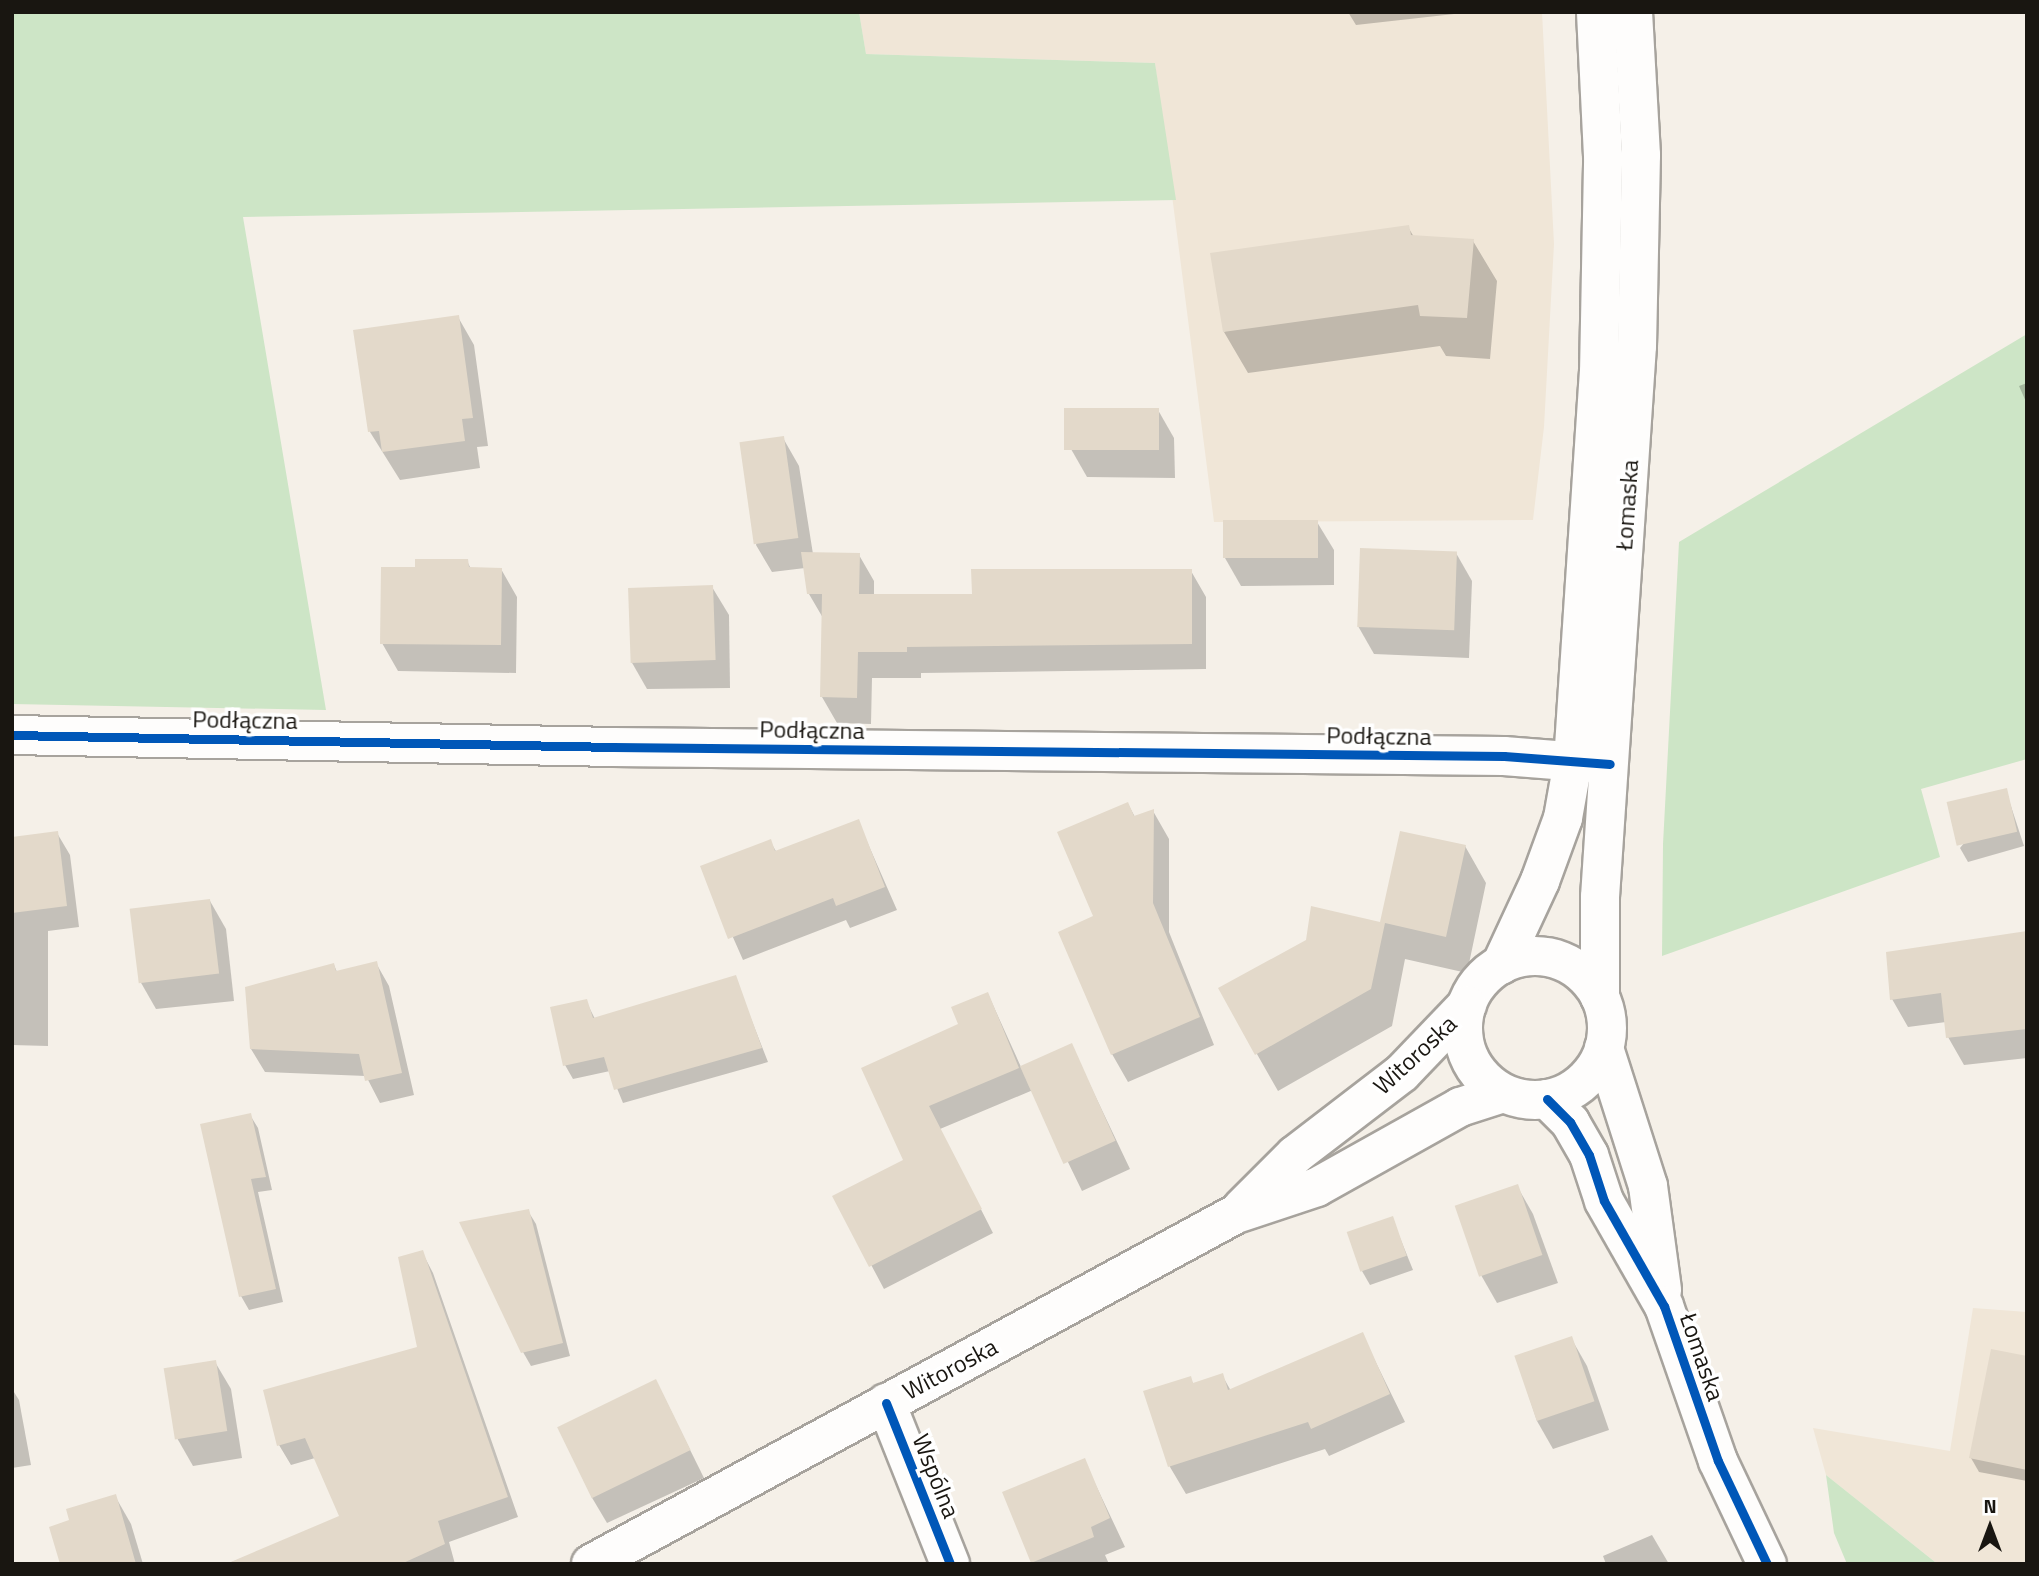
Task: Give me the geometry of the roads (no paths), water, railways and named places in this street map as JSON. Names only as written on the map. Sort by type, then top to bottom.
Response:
[{"type":"main road","name":"Łomaska","points":[[1596,12],[1603,156],[1592,763],[1600,897],[1600,997]]},
{"type":"main road","name":"Łomaska","points":[[1592,763],[1637,346],[1641,155],[1633,12]]},
{"type":"main road","name":"Podłączna","points":[[12,734],[612,747],[1504,756],[1592,763]]},
{"type":"main road","name":"Witoroska","points":[[1236,1214],[1295,1155],[1402,1073],[1467,1005],[1486,975],[1501,965],[1563,818],[1592,763]]},
{"type":"main road","points":[[1501,965],[1518,958],[1557,960],[1575,969],[1600,997],[1605,1013],[1604,1048],[1577,1087],[1547,1099]]},
{"type":"main road","name":"Witoroska","points":[[1467,1005],[1466,1049],[1480,1074],[1503,1093]]},
{"type":"main road","name":"Łomaska","points":[[1604,1048],[1648,1186],[1664,1306]]},
{"type":"main road","name":"Witoroska","points":[[591,1564],[1236,1214],[1317,1187],[1460,1107],[1503,1093],[1547,1099]]},
{"type":"main road","name":"Łomaska","points":[[1547,1099],[1570,1122],[1589,1155],[1604,1201],[1664,1306],[1718,1461],[1767,1564]]},
{"type":"main road","name":"Wspólna","points":[[886,1403],[950,1564]]}]
